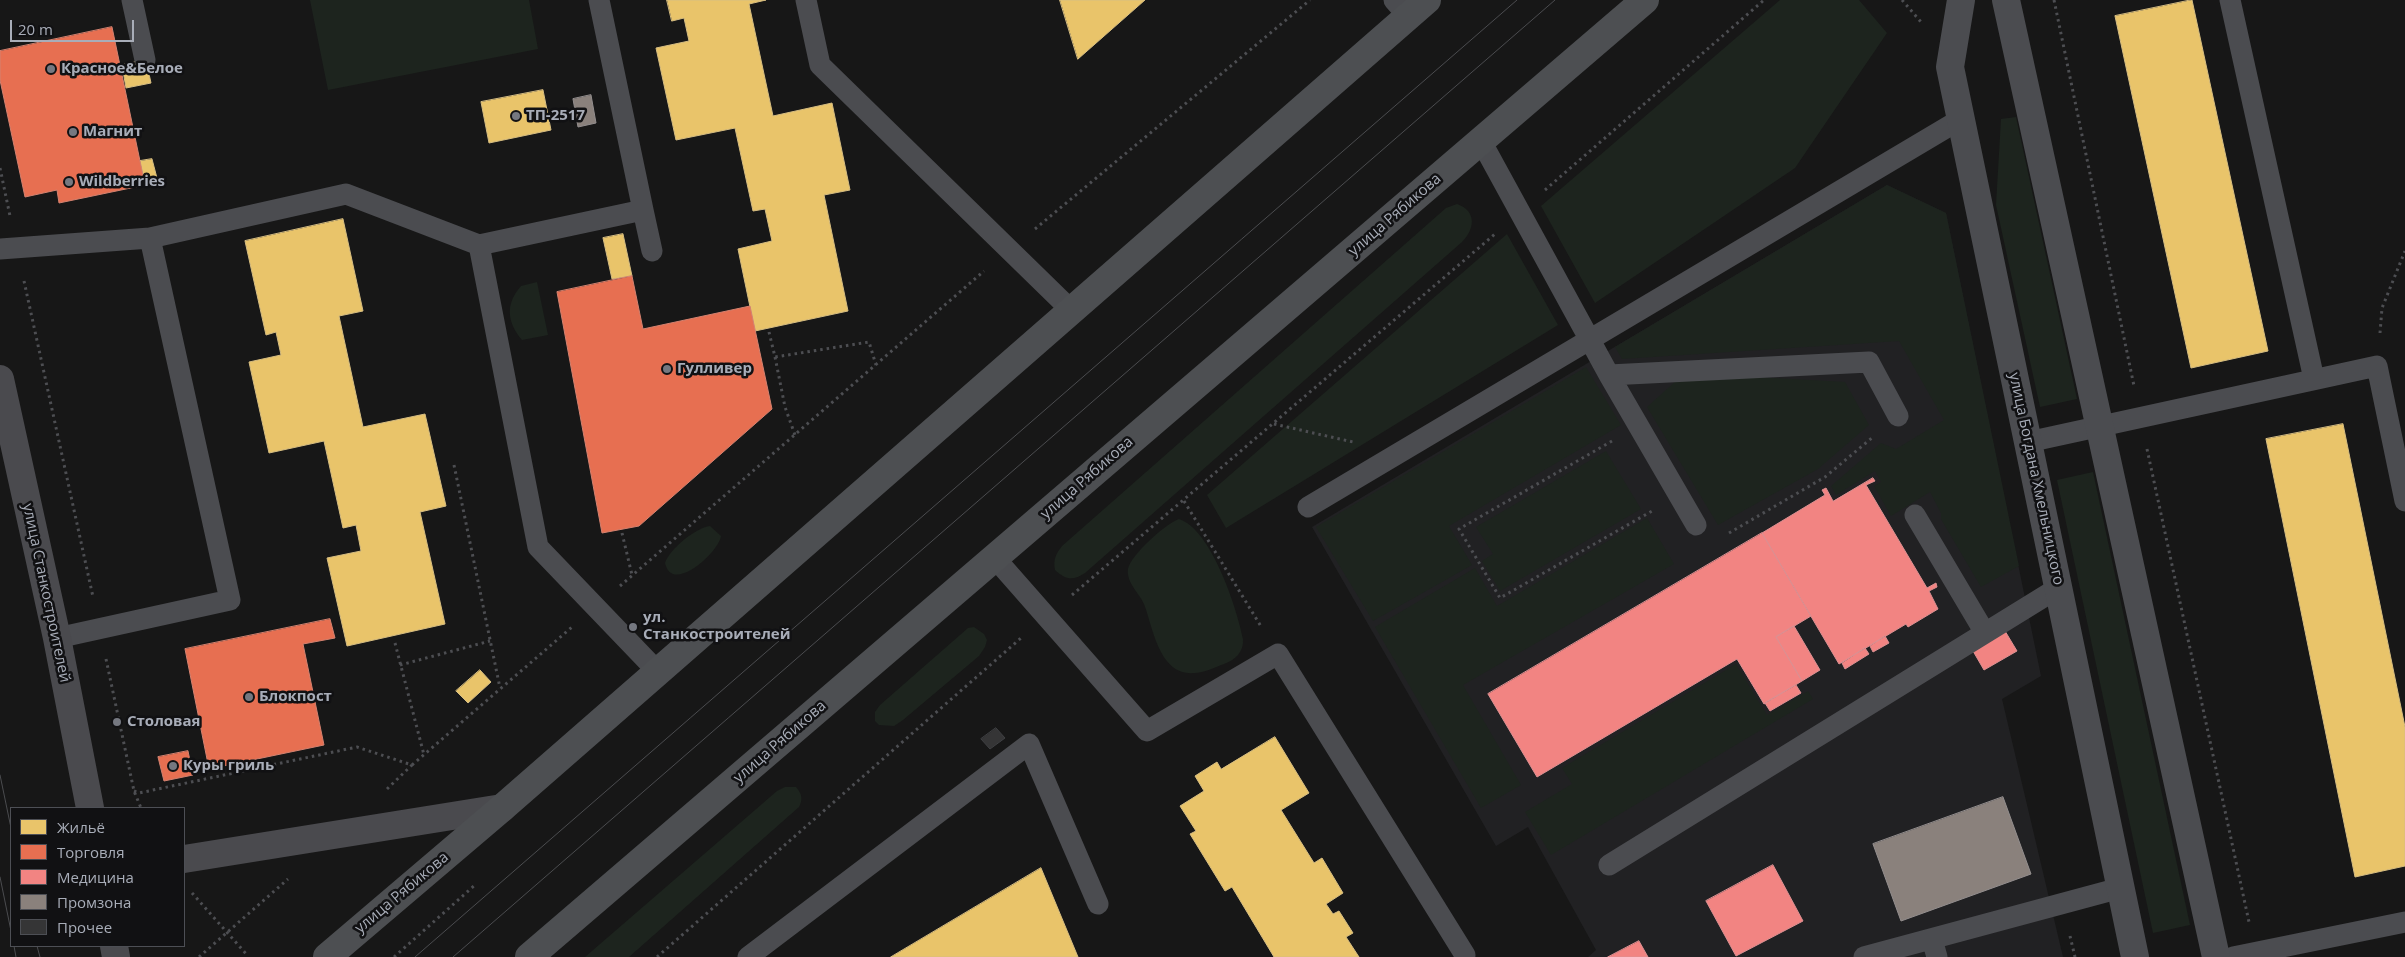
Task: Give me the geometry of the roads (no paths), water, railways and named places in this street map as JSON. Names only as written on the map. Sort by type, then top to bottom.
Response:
[{"type":"main road","name":"улица Рябикова","points":[[530,957],[1645,0]]},
{"type":"main road","name":"улица Рябикова","points":[[327,957],[502,808],[1071,310],[1409,5]]},
{"type":"street","name":"улица Богдана Хмельницкого","points":[[1961,0],[1950,67],[2135,957]]},
{"type":"street","points":[[2006,0],[2216,957]]},
{"type":"street","name":"улица Станкостроителей","points":[[0,379],[57,638],[90,807]]},
{"type":"street","points":[[185,859],[502,808]]},
{"type":"lane","points":[[132,0],[144,60]]},
{"type":"lane","points":[[599,0],[652,251]]},
{"type":"lane","points":[[806,0],[820,65],[1071,310]]},
{"type":"lane","points":[[2230,0],[2314,379]]},
{"type":"lane","points":[[1308,507],[1961,119]]},
{"type":"lane","points":[[1481,141],[1609,375],[1696,525]]},
{"type":"lane","points":[[9,248],[150,238],[346,194],[479,245],[643,210]]},
{"type":"lane","points":[[57,638],[230,600],[150,238]]},
{"type":"lane","points":[[479,245],[538,547],[657,672]]},
{"type":"lane","points":[[1609,375],[1869,362],[1898,416]]},
{"type":"lane","points":[[2028,442],[2377,366],[2405,501]]},
{"type":"lane","points":[[1915,515],[1986,633]]},
{"type":"lane","points":[[994,557],[1148,731],[1278,654],[1465,955]]},
{"type":"lane","points":[[1610,865],[2058,588]]},
{"type":"lane","points":[[748,957],[1029,744],[1098,904]]},
{"type":"lane","points":[[1864,957],[1934,948],[2120,888]]},
{"type":"lane","points":[[2233,957],[2405,922]]},
{"type":"tram line","points":[[415,957],[1517,0]]},
{"type":"tram line","points":[[453,957],[1555,0]]},
{"type":"tram line","points":[[0,775],[10,823]]},
{"type":"tram line","points":[[0,877],[10,926]]},
{"type":"tram line","points":[[14,947],[16,957]]},
{"type":"tram line","points":[[37,947],[40,957]]},
{"type":"place","name":"Красное&Белое","points":[[51,69]]},
{"type":"place","name":"ТП-2517","points":[[516,116]]},
{"type":"place","name":"Магнит","points":[[73,132]]},
{"type":"place","name":"Wildberries","points":[[69,182]]},
{"type":"place","name":"Гулливер","points":[[667,369]]},
{"type":"place","name":"ул. Станкостроителей","points":[[633,627]]},
{"type":"place","name":"Блокпост","points":[[249,697]]},
{"type":"place","name":"Столовая","points":[[117,722]]},
{"type":"place","name":"Куры гриль","points":[[173,766]]}]
